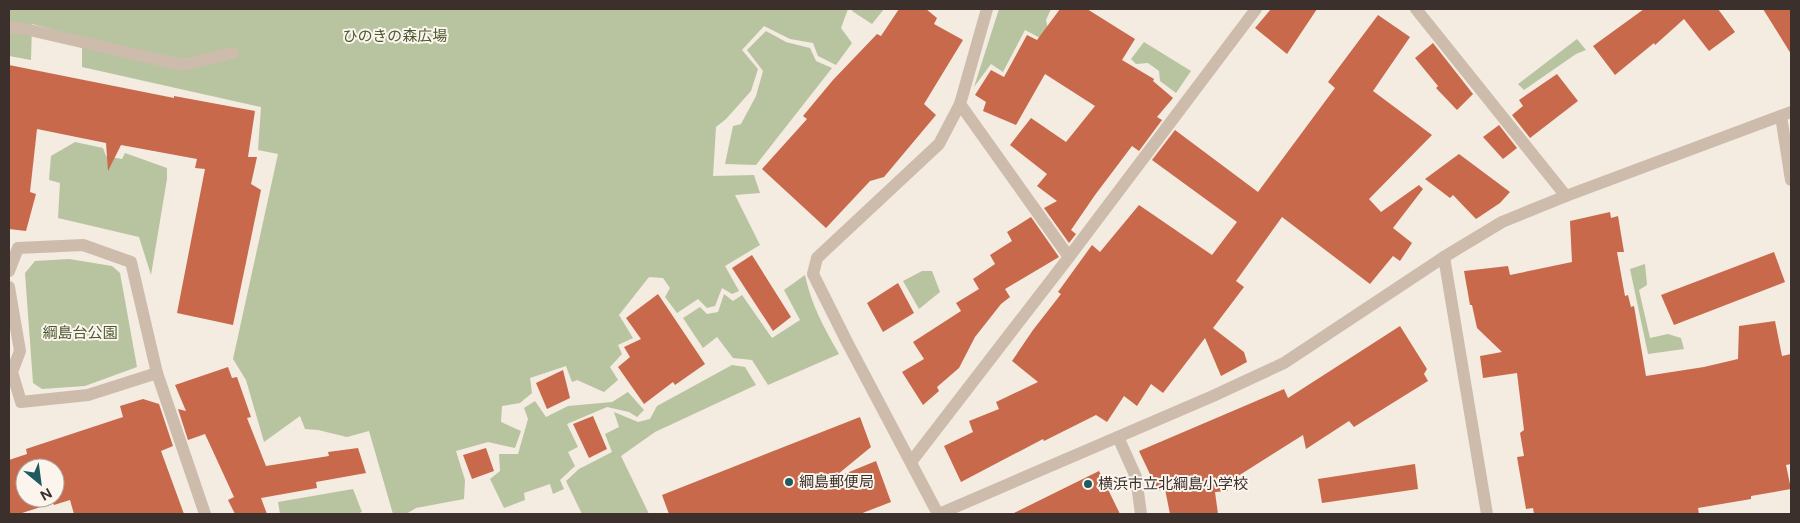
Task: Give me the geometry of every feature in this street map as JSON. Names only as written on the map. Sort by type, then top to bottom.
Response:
[{"type":"street","points":[[987,9],[960,104],[939,144],[817,258],[814,274],[847,342],[938,514],[1213,396],[1284,363],[1444,257],[1502,222],[1566,196],[1786,114],[1791,180]]},
{"type":"street","points":[[911,462],[1256,9]]},
{"type":"street","points":[[1416,9],[1566,196]]},
{"type":"street","points":[[9,27],[182,65],[233,53]]},
{"type":"street","points":[[960,104],[1068,258]]},
{"type":"street","points":[[9,271],[18,248],[83,245],[131,262],[157,373],[205,514]]},
{"type":"street","points":[[1444,257],[1487,514]]},
{"type":"street","points":[[9,288],[20,351],[12,372],[21,402],[88,396],[157,373]]},
{"type":"street","points":[[1118,437],[1136,477],[1141,514]]},
{"type":"green space","name":"ひのきの森広場","points":[[9,9],[848,9],[841,28],[852,43],[836,65],[818,56],[813,43],[790,39],[764,26],[742,50],[758,69],[751,91],[726,119],[716,127],[713,176],[754,175],[760,193],[735,195],[760,245],[725,266],[739,291],[732,294],[722,288],[715,306],[707,308],[698,299],[677,313],[665,297],[670,288],[663,278],[649,277],[619,315],[633,338],[618,345],[622,354],[610,367],[618,380],[604,392],[577,380],[572,382],[566,366],[530,378],[532,393],[520,403],[502,406],[501,422],[521,431],[515,448],[488,442],[456,451],[465,480],[464,499],[416,508],[406,514],[393,514],[369,431],[347,437],[305,429],[300,416],[264,442],[246,380],[233,359],[278,154],[258,150],[261,107],[82,67],[82,38],[32,24],[31,60],[9,56]]},
{"type":"green space","points":[[853,9],[884,9],[872,24],[852,11]]},
{"type":"green space","points":[[999,9],[1051,9],[1046,20],[1048,29],[1042,39],[1025,30],[1003,72],[991,64],[974,87]]},
{"type":"green space","points":[[766,31],[786,42],[810,48],[816,61],[832,68],[756,165],[725,164],[733,126],[741,124],[756,96],[763,71],[747,50]]},
{"type":"green space","points":[[1577,39],[1586,50],[1576,54],[1524,90],[1518,84]]},
{"type":"green space","points":[[1144,42],[1191,71],[1176,93],[1160,81],[1159,71],[1148,63],[1136,64],[1131,59]]},
{"type":"green space","points":[[75,142],[103,148],[106,156],[122,159],[125,153],[167,168],[167,179],[151,275],[139,237],[58,218],[60,183],[49,180],[51,156]]},
{"type":"green space","name":"綱島台公園","points":[[69,259],[112,266],[120,273],[137,367],[85,386],[42,389],[33,383],[25,273],[35,261]]},
{"type":"green space","points":[[1645,264],[1647,285],[1639,290],[1650,338],[1668,334],[1681,338],[1684,349],[1648,354],[1630,269]]},
{"type":"green space","points":[[922,271],[932,271],[940,292],[919,309],[903,281]]},
{"type":"green space","points":[[805,275],[819,316],[839,354],[768,385],[752,360],[733,358],[717,337],[703,348],[683,318],[700,307],[707,314],[718,312],[724,294],[733,301],[742,295],[772,338],[800,320],[784,290]]},
{"type":"green space","points":[[732,365],[745,367],[756,385],[655,432],[621,456],[649,514],[582,514],[566,481],[579,469],[612,452],[605,434],[619,427],[614,412],[638,422],[650,419],[657,406]]},
{"type":"green space","points":[[628,392],[644,410],[637,417],[629,412],[607,407],[567,424],[578,447],[568,452],[575,466],[560,480],[564,489],[553,494],[550,484],[524,493],[525,500],[504,508],[490,479],[500,471],[499,454],[518,454],[528,419],[524,408],[535,401],[546,417],[568,406],[612,402]]},
{"type":"green space","points":[[353,489],[362,512],[356,514],[280,514],[278,502]]},
{"type":"building","points":[[899,9],[926,9],[937,18],[934,24],[963,40],[924,104],[936,115],[884,177],[870,181],[826,228],[762,169],[807,119],[803,116],[833,80],[877,34],[881,36]]},
{"type":"building","points":[[1060,9],[1087,9],[1135,39],[1122,60],[1154,79],[1153,81],[1173,98],[1157,117],[1162,120],[1139,151],[1132,146],[1095,195],[1071,230],[1076,234],[1069,243],[1044,208],[1057,201],[1037,186],[1047,174],[1010,145],[1031,118],[1066,142],[1095,106],[1045,74],[1016,125],[983,111],[986,102],[975,95],[991,70],[1004,77],[1027,35],[1037,40]]},
{"type":"building","points":[[1271,9],[1317,9],[1287,54],[1255,28]]},
{"type":"building","points":[[1644,9],[1718,9],[1735,32],[1709,51],[1684,19],[1655,45],[1654,43],[1615,75],[1593,46]]},
{"type":"building","points":[[1763,9],[1791,9],[1791,54]]},
{"type":"building","points":[[1378,15],[1410,37],[1373,91],[1432,135],[1369,199],[1381,212],[1419,185],[1423,189],[1393,228],[1412,243],[1400,261],[1393,256],[1370,284],[1282,217],[1236,281],[1244,287],[1213,328],[1244,352],[1247,362],[1221,376],[1205,338],[1163,393],[1151,384],[1137,406],[1124,396],[1107,422],[1096,415],[1044,441],[1043,439],[961,482],[944,446],[973,432],[969,421],[999,409],[996,402],[1038,382],[1012,361],[1061,294],[1058,292],[1092,245],[1100,252],[1139,205],[1212,255],[1237,222],[1152,160],[1175,130],[1258,192],[1335,88],[1328,82]]},
{"type":"building","points":[[1433,43],[1473,94],[1457,110],[1436,88],[1438,86],[1415,58]]},
{"type":"building","points":[[9,65],[174,98],[174,96],[255,111],[248,157],[257,157],[251,184],[261,190],[233,325],[177,313],[205,169],[195,168],[197,159],[121,145],[108,171],[106,143],[37,129],[30,192],[36,194],[26,231],[9,229]]},
{"type":"building","points":[[1557,74],[1578,101],[1530,138],[1512,115],[1523,106],[1519,100]]},
{"type":"building","points":[[1499,125],[1517,148],[1503,159],[1483,137]]},
{"type":"building","points":[[1459,154],[1510,192],[1500,203],[1476,219],[1453,195],[1450,198],[1425,179]]},
{"type":"building","points":[[1610,212],[1611,218],[1618,216],[1624,252],[1617,252],[1625,296],[1628,295],[1631,307],[1634,306],[1646,376],[1704,367],[1738,359],[1739,326],[1775,321],[1782,356],[1791,354],[1791,464],[1786,465],[1791,489],[1751,496],[1751,499],[1698,508],[1699,514],[1534,514],[1533,508],[1526,509],[1517,457],[1524,456],[1520,433],[1524,430],[1517,373],[1483,378],[1480,356],[1502,352],[1477,328],[1472,305],[1470,305],[1464,271],[1508,266],[1510,275],[1572,262],[1570,221]]},
{"type":"building","points":[[1031,217],[1059,257],[1005,289],[1010,297],[1001,304],[975,337],[959,368],[937,387],[939,391],[923,405],[902,372],[924,359],[913,342],[961,311],[956,303],[979,289],[973,279],[995,264],[990,255],[1012,241],[1007,232]]},
{"type":"building","points":[[1774,252],[1785,282],[1674,325],[1661,295]]},
{"type":"building","points":[[752,255],[791,317],[773,331],[732,268]]},
{"type":"building","points":[[898,283],[914,313],[883,332],[867,303]]},
{"type":"building","points":[[658,294],[705,364],[675,385],[673,382],[644,404],[618,367],[630,357],[624,347],[641,339],[626,318]]},
{"type":"building","points":[[1400,326],[1427,369],[1424,374],[1428,381],[1354,427],[1349,421],[1306,449],[1303,435],[1227,483],[1228,491],[1215,492],[1218,514],[1170,514],[1165,489],[1158,491],[1139,451],[1284,389],[1288,398]]},
{"type":"building","points":[[228,367],[232,378],[237,377],[251,417],[247,418],[266,466],[329,456],[328,452],[358,448],[366,473],[316,482],[317,488],[261,498],[267,514],[235,514],[228,500],[234,497],[205,434],[188,440],[178,409],[186,411],[175,385]]},
{"type":"building","points":[[563,370],[570,398],[547,409],[536,383]]},
{"type":"building","points":[[143,399],[159,404],[173,446],[161,451],[184,514],[74,514],[70,500],[65,502],[65,458],[15,458],[27,454],[26,449],[123,417],[120,406]]},
{"type":"building","points":[[593,416],[607,449],[589,458],[573,424]]},
{"type":"building","name":"綱島郵便局","points":[[860,417],[871,447],[832,479],[876,461],[891,502],[860,514],[669,514],[662,495]]},
{"type":"building","points":[[486,448],[494,471],[472,479],[463,455]]},
{"type":"building","points":[[15,458],[15,508],[38,508],[19,514],[9,514],[9,460]]},
{"type":"building","points":[[1415,464],[1418,489],[1322,503],[1318,479]]},
{"type":"building","name":"横浜市立北綱島小学校","points":[[1099,471],[1120,514],[1012,514]]},
{"type":"place","name":"綱島郵便局","points":[[789,482]]},
{"type":"place","name":"横浜市立北綱島小学校","points":[[1088,484]]}]
